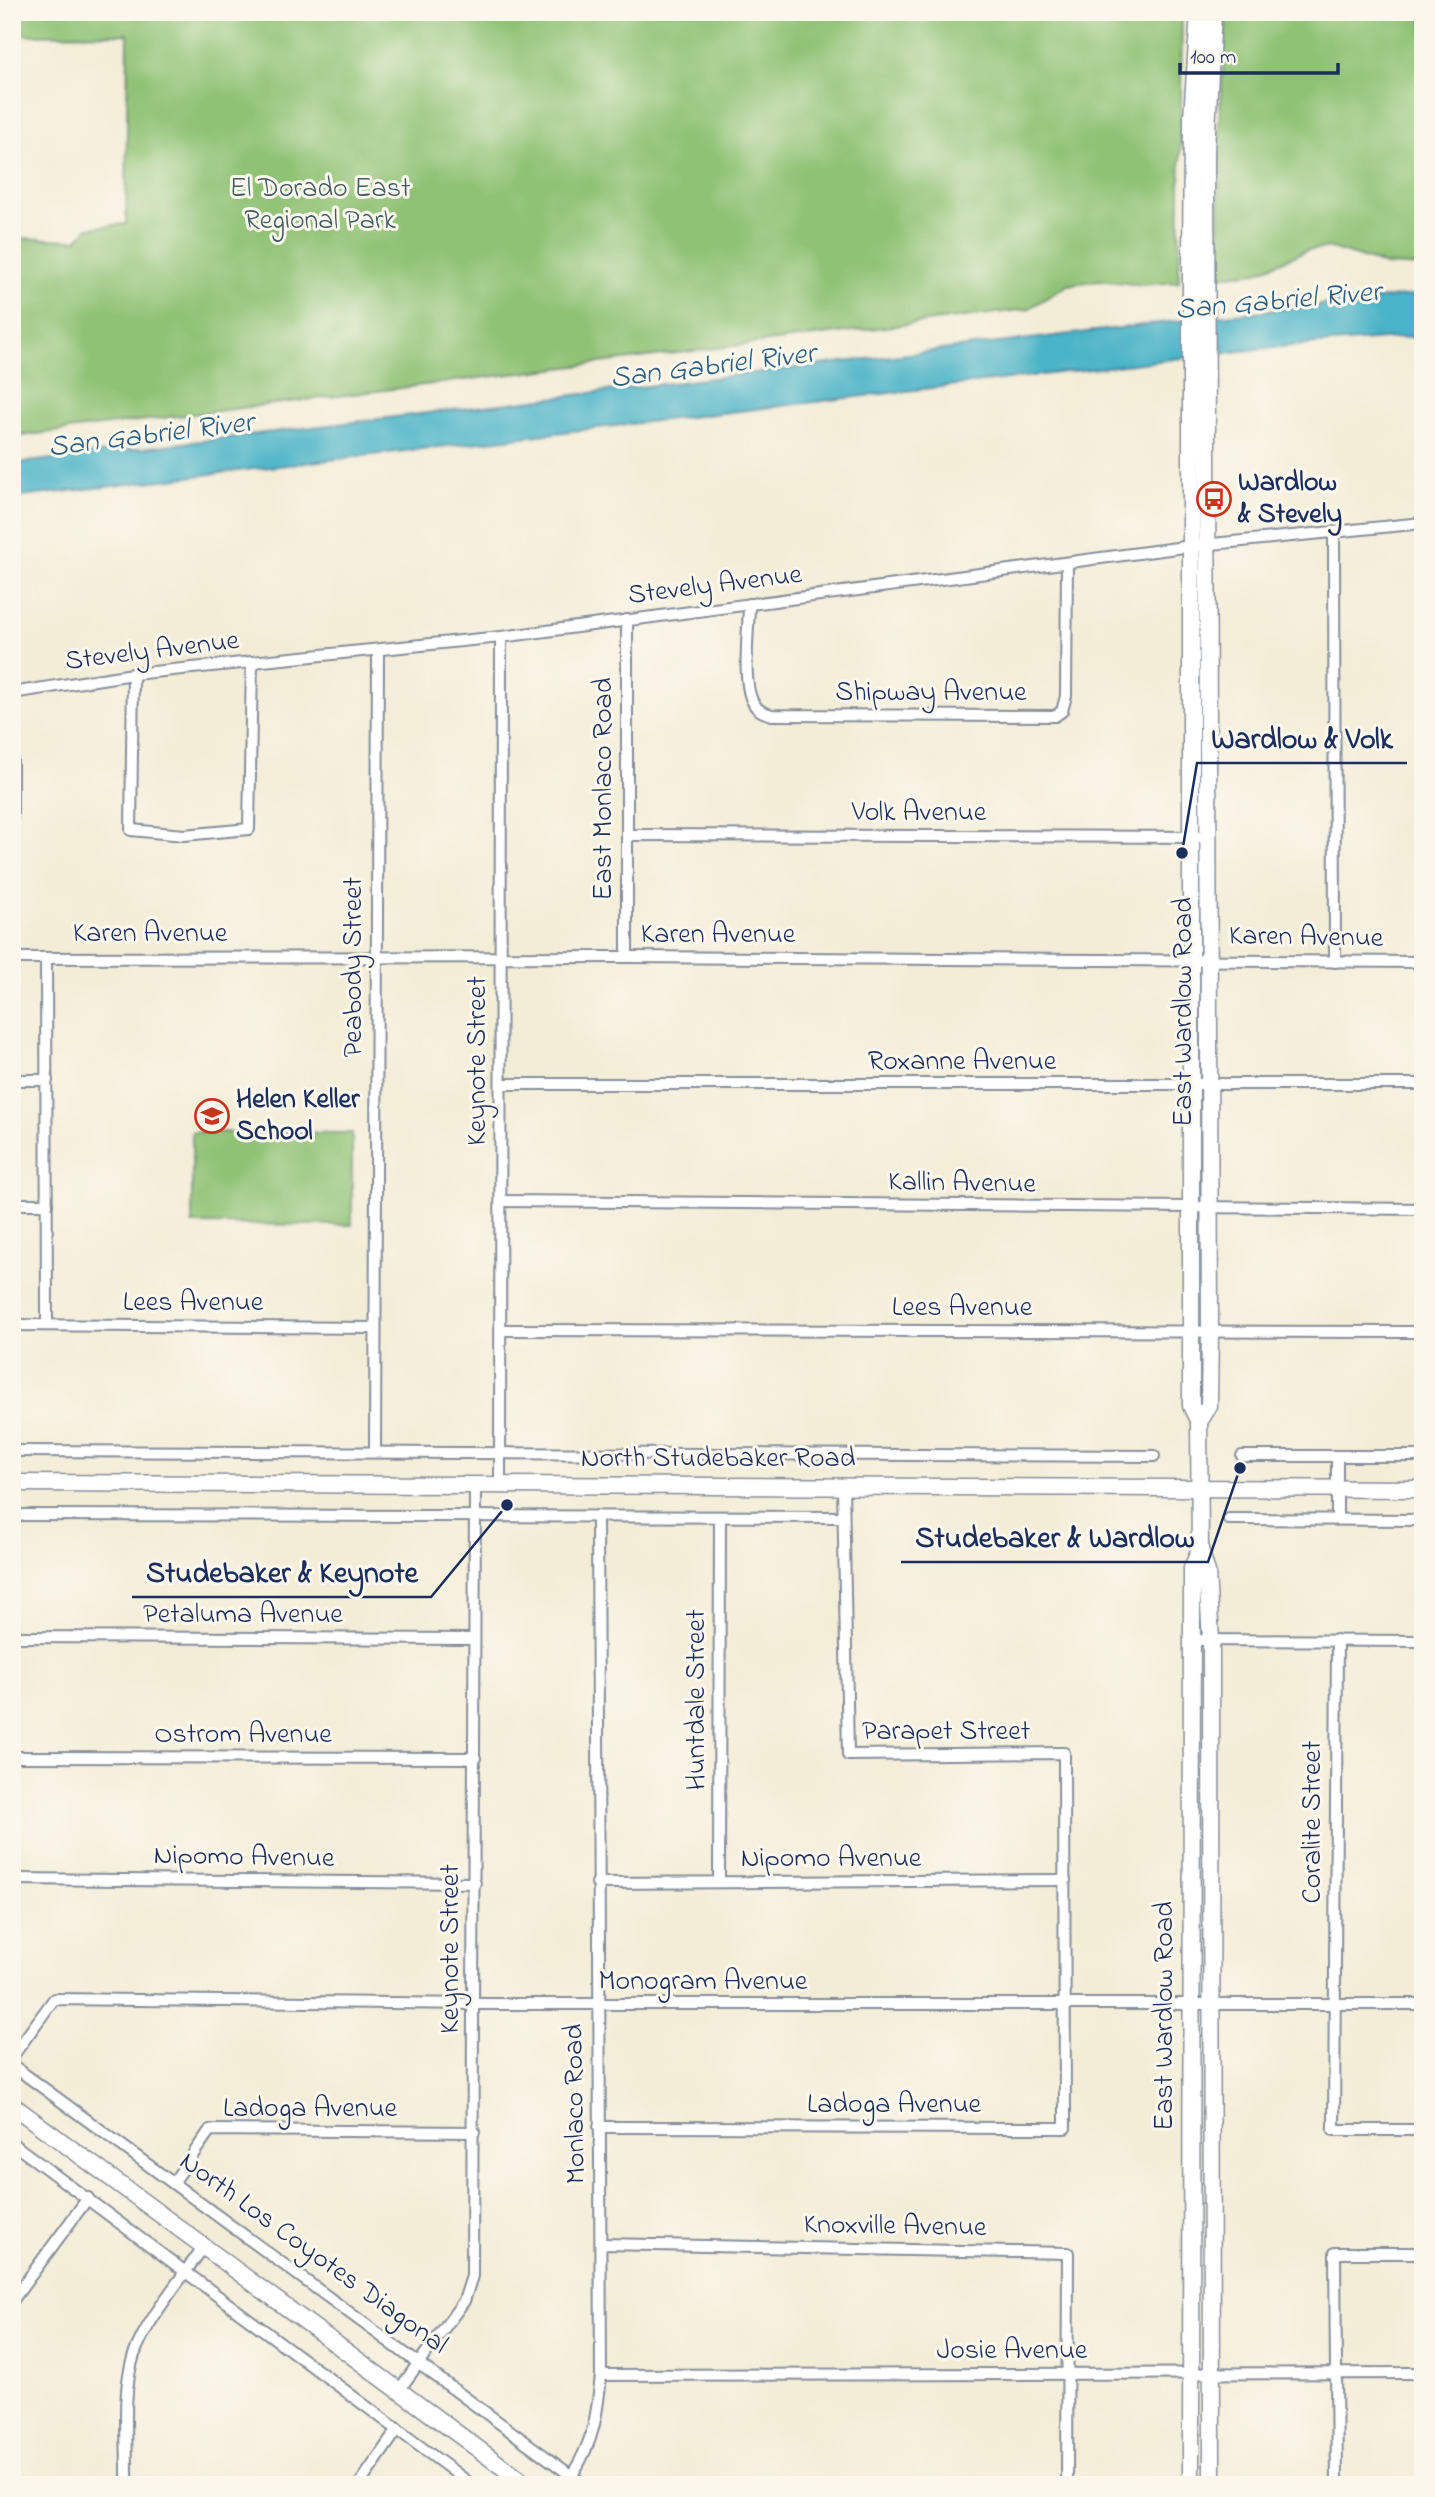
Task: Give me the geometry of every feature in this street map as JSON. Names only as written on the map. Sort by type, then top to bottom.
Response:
[{"type":"main road","name":"East Wardlow Road","points":[[1199,12],[1192,117],[1199,265]]},
{"type":"main road","name":"East Wardlow Road","points":[[1199,1422],[1209,1406],[1210,837],[1200,545],[1199,265],[1213,12]]},
{"type":"main road","name":"East Wardlow Road","points":[[1200,545],[1192,837],[1191,1406],[1199,1422],[1200,1550],[1207,1572],[1211,1640],[1212,2485]]},
{"type":"main road","name":"North Studebaker Road","points":[[12,1483],[1423,1489]]},
{"type":"main road","name":"East Wardlow Road","points":[[1191,2485],[1192,1568],[1200,1550]]},
{"type":"main road","name":"North Los Coyotes Diagonal","points":[[12,2105],[527,2485]]},
{"type":"street","name":"Stevely Avenue","points":[[12,693],[133,674],[501,637],[1200,545],[1423,523]]},
{"type":"street","points":[[1334,532],[1335,962]]},
{"type":"street","name":"Shipway Avenue","points":[[749,604],[748,686],[755,707],[763,712],[786,715],[1055,716],[1062,711],[1066,696],[1067,563]]},
{"type":"street","name":"East Monlaco Road","points":[[627,620],[627,957]]},
{"type":"street","name":"Keynote Street","points":[[500,1485],[501,637]]},
{"type":"street","name":"Peabody Street","points":[[374,1452],[377,650]]},
{"type":"street","points":[[133,674],[131,830],[184,835],[250,829],[252,662]]},
{"type":"street","points":[[12,727],[12,817]]},
{"type":"street","name":"Volk Avenue","points":[[627,835],[1210,837]]},
{"type":"street","name":"Karen Avenue","points":[[12,958],[627,957],[1423,962]]},
{"type":"street","points":[[46,958],[47,1325]]},
{"type":"street","points":[[12,1080],[47,1080]]},
{"type":"street","name":"Roxanne Avenue","points":[[501,1084],[1423,1084]]},
{"type":"street","name":"Kallin Avenue","points":[[501,1201],[1192,1210],[1423,1209]]},
{"type":"street","points":[[12,1204],[47,1204]]},
{"type":"street","name":"Lees Avenue","points":[[12,1325],[374,1328]]},
{"type":"street","name":"Lees Avenue","points":[[501,1330],[1423,1332]]},
{"type":"street","name":"North Studebaker Road","points":[[12,1451],[1154,1456]]},
{"type":"street","points":[[1242,1456],[1423,1456]]},
{"type":"street","points":[[1337,1456],[1337,1519]]},
{"type":"street","name":"Keynote Street","points":[[399,2390],[464,2301],[472,2276],[475,1485]]},
{"type":"street","name":"Parapet Street","points":[[842,1486],[848,1755],[1063,1754],[1066,2004]]},
{"type":"street","name":"North Studebaker Road","points":[[12,1515],[843,1517]]},
{"type":"street","name":"Monlaco Road","points":[[572,2475],[589,2446],[598,2414],[601,2375],[597,1516]]},
{"type":"street","name":"Huntdale Street","points":[[719,1882],[720,1517]]},
{"type":"street","points":[[1229,1519],[1423,1520]]},
{"type":"street","name":"Petaluma Avenue","points":[[12,1637],[474,1639]]},
{"type":"street","points":[[1192,1640],[1423,1641]]},
{"type":"street","name":"Coralite Street","points":[[1335,2005],[1337,1640]]},
{"type":"street","name":"Ostrom Avenue","points":[[12,1757],[475,1758]]},
{"type":"street","name":"Nipomo Avenue","points":[[12,1879],[475,1883]]},
{"type":"street","name":"Nipomo Avenue","points":[[597,1884],[1065,1880]]},
{"type":"street","name":"Monogram Avenue","points":[[12,2057],[54,1999],[598,2005],[1423,2004]]},
{"type":"street","name":"Ladoga Avenue","points":[[599,2127],[1065,2128],[1066,2004]]},
{"type":"street","points":[[1335,2005],[1334,2130],[1423,2130]]},
{"type":"street","name":"North Los Coyotes Diagonal","points":[[12,2065],[584,2485]]},
{"type":"street","name":"Ladoga Avenue","points":[[173,2183],[210,2130],[474,2132]]},
{"type":"street","points":[[12,2143],[472,2485]]},
{"type":"street","points":[[12,2301],[88,2198]]},
{"type":"street","name":"Knoxville Avenue","points":[[601,2244],[1068,2253],[1068,2374]]},
{"type":"street","points":[[128,2485],[129,2384],[134,2356],[204,2246]]},
{"type":"street","points":[[1337,2485],[1335,2253],[1423,2253]]},
{"type":"street","name":"Josie Avenue","points":[[601,2375],[1212,2375],[1423,2372]]},
{"type":"street","points":[[1067,2485],[1068,2374]]},
{"type":"street","points":[[359,2485],[398,2429]]},
{"type":"green space","name":"El Dorado East Regional Park","points":[[12,12],[1182,12],[1179,282],[1141,285],[1099,280],[1068,285],[1028,309],[12,437],[12,238],[77,240],[88,228],[126,224],[128,34],[12,35]]},
{"type":"green space","points":[[1227,12],[1423,12],[1423,267],[1385,265],[1331,248],[1307,250],[1257,272],[1219,276],[1219,119]]},
{"type":"green space","points":[[192,1132],[352,1133],[352,1225],[192,1224]]},
{"type":"water","name":"San Gabriel River","points":[[1423,294],[1423,336],[1266,348],[12,498],[12,464],[1226,315]]},
{"type":"place","name":"Wardlow & Stevely","points":[[1214,499]]},
{"type":"place","name":"Wardlow & Volk","points":[[1182,853]]},
{"type":"place","name":"Helen Keller School","points":[[212,1116]]},
{"type":"place","name":"Studebaker & Wardlow","points":[[1240,1468]]},
{"type":"place","name":"Studebaker & Keynote","points":[[507,1505]]}]
